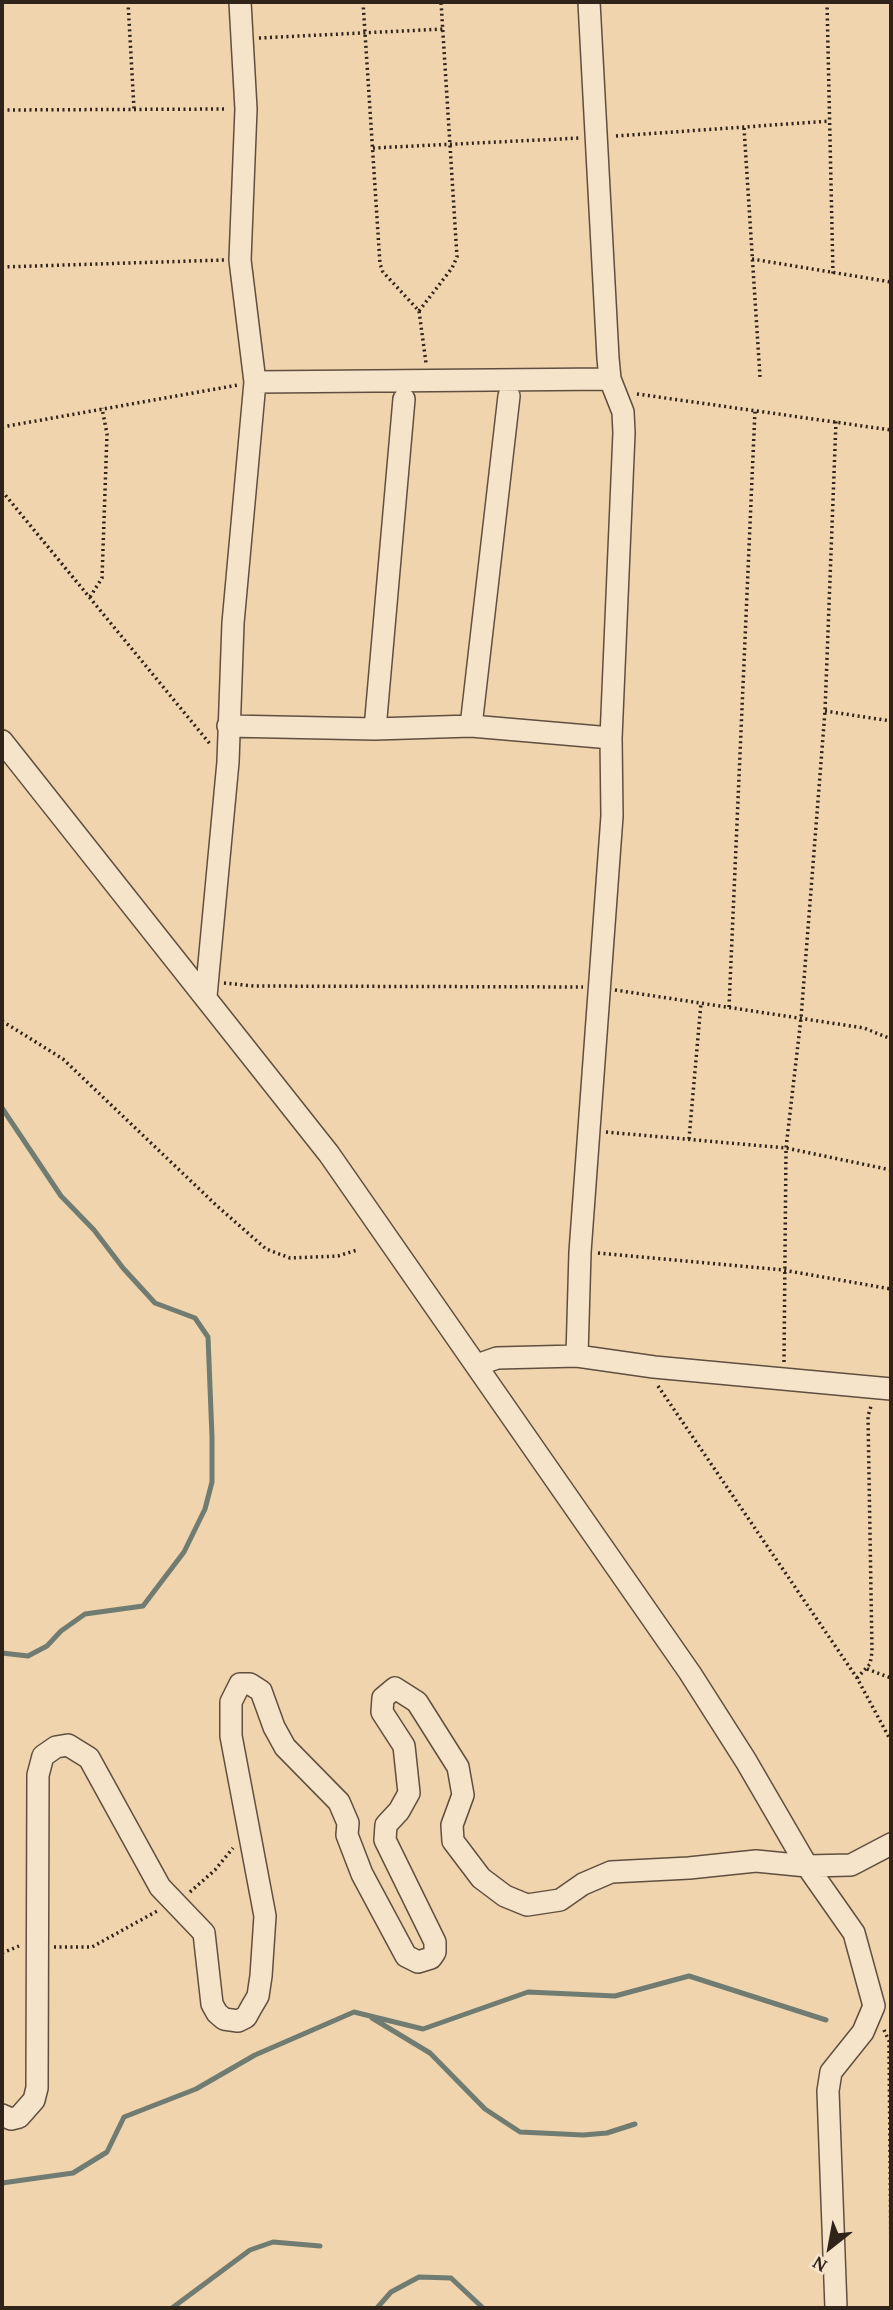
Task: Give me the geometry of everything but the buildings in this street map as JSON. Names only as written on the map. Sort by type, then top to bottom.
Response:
[{"type":"street","points":[[207,989],[228,762],[233,623],[255,382],[240,260],[246,109],[240,2]]},
{"type":"street","points":[[577,1356],[580,1252],[602,988],[612,816],[611,738],[624,433],[615,388],[589,2]]},
{"type":"street","points":[[255,382],[428,379],[615,388]]},
{"type":"street","points":[[471,726],[509,397]]},
{"type":"street","points":[[375,729],[404,399]]},
{"type":"street","points":[[228,726],[375,729],[471,726],[611,738]]},
{"type":"street","points":[[2,741],[207,989],[329,1154],[690,1673],[747,1761],[807,1866],[854,1933],[874,2006],[863,2032],[831,2072],[828,2091],[836,2308]]},
{"type":"street","points":[[477,1365],[497,1357],[577,1356],[654,1367],[887,1388]]},
{"type":"street","points":[[2,2115],[11,2119],[19,2117],[34,2100],[37,2088],[38,1766],[43,1756],[56,1747],[68,1745],[89,1758],[143,1861],[174,1904],[196,1921],[204,1933],[212,2004],[217,2013],[230,2021],[246,2017],[258,1996],[265,1916],[230,1721],[232,1697],[240,1684],[261,1691],[285,1748],[339,1802],[348,1823],[347,1835],[352,1852],[406,1956],[418,1962],[431,1958],[436,1948],[434,1939],[385,1840],[386,1825],[399,1811],[409,1793],[404,1746],[382,1712],[383,1698],[395,1688],[417,1702],[458,1767],[463,1795],[452,1825],[453,1841],[481,1878],[505,1896],[527,1905],[549,1903],[611,1872],[756,1861],[807,1866],[851,1865],[891,1844]]},
{"type":"path","points":[[128,2],[134,109]]},
{"type":"path","points":[[363,2],[380,264],[383,272],[419,311],[428,379]]},
{"type":"path","points":[[419,311],[452,268],[457,257],[441,2]]},
{"type":"path","points":[[827,2],[833,274]]},
{"type":"path","points":[[243,39],[443,29]]},
{"type":"path","points":[[2,110],[246,109]]},
{"type":"path","points":[[744,127],[760,377]]},
{"type":"path","points":[[752,259],[891,282]]},
{"type":"path","points":[[2,267],[240,260]]},
{"type":"path","points":[[2,427],[255,382]]},
{"type":"path","points":[[615,388],[633,393],[891,430]]},
{"type":"path","points":[[90,597],[102,578],[107,434],[102,408]]},
{"type":"path","points":[[729,1007],[755,410]]},
{"type":"path","points":[[784,1378],[786,1148],[801,1018],[825,712],[836,421]]},
{"type":"path","points":[[2,491],[228,762]]},
{"type":"path","points":[[825,712],[891,721]]},
{"type":"path","points":[[207,989],[254,986],[602,988],[864,1028],[891,1039]]},
{"type":"path","points":[[688,1139],[701,1003]]},
{"type":"path","points":[[2,1021],[63,1059],[266,1249],[290,1258],[338,1256],[357,1250]]},
{"type":"path","points":[[590,1130],[786,1148],[891,1170]]},
{"type":"path","points":[[580,1252],[783,1270],[891,1289]]},
{"type":"path","points":[[654,1367],[657,1384],[857,1678],[891,1741]]},
{"type":"path","points":[[857,1678],[867,1669],[872,1652],[869,1416],[887,1388]]},
{"type":"path","points":[[867,1669],[891,1678]]},
{"type":"path","points":[[2,1953],[37,1943],[61,1948],[92,1947],[174,1904],[215,1870],[243,1838],[250,1836]]},
{"type":"path","points":[[874,2006],[889,2041],[891,2269]]},
{"type":"waterway","points":[[2,1108],[61,1196],[94,1230],[123,1268],[155,1303],[195,1318],[208,1337],[212,1437],[212,1482],[205,1509],[184,1552],[143,1606],[85,1614],[61,1631],[47,1646],[28,1656],[2,1653]]},
{"type":"waterway","points":[[2,2183],[73,2173],[107,2152],[124,2117],[196,2089],[255,2055],[354,2012],[423,2029],[528,1992],[615,1996],[689,1976],[826,2020]]},
{"type":"waterway","points":[[372,2018],[430,2053],[485,2109],[520,2132],[583,2135],[607,2133],[635,2124]]},
{"type":"waterway","points":[[172,2308],[250,2250],[273,2242],[320,2246]]},
{"type":"waterway","points":[[377,2308],[391,2292],[419,2277],[451,2278],[483,2308]]}]
